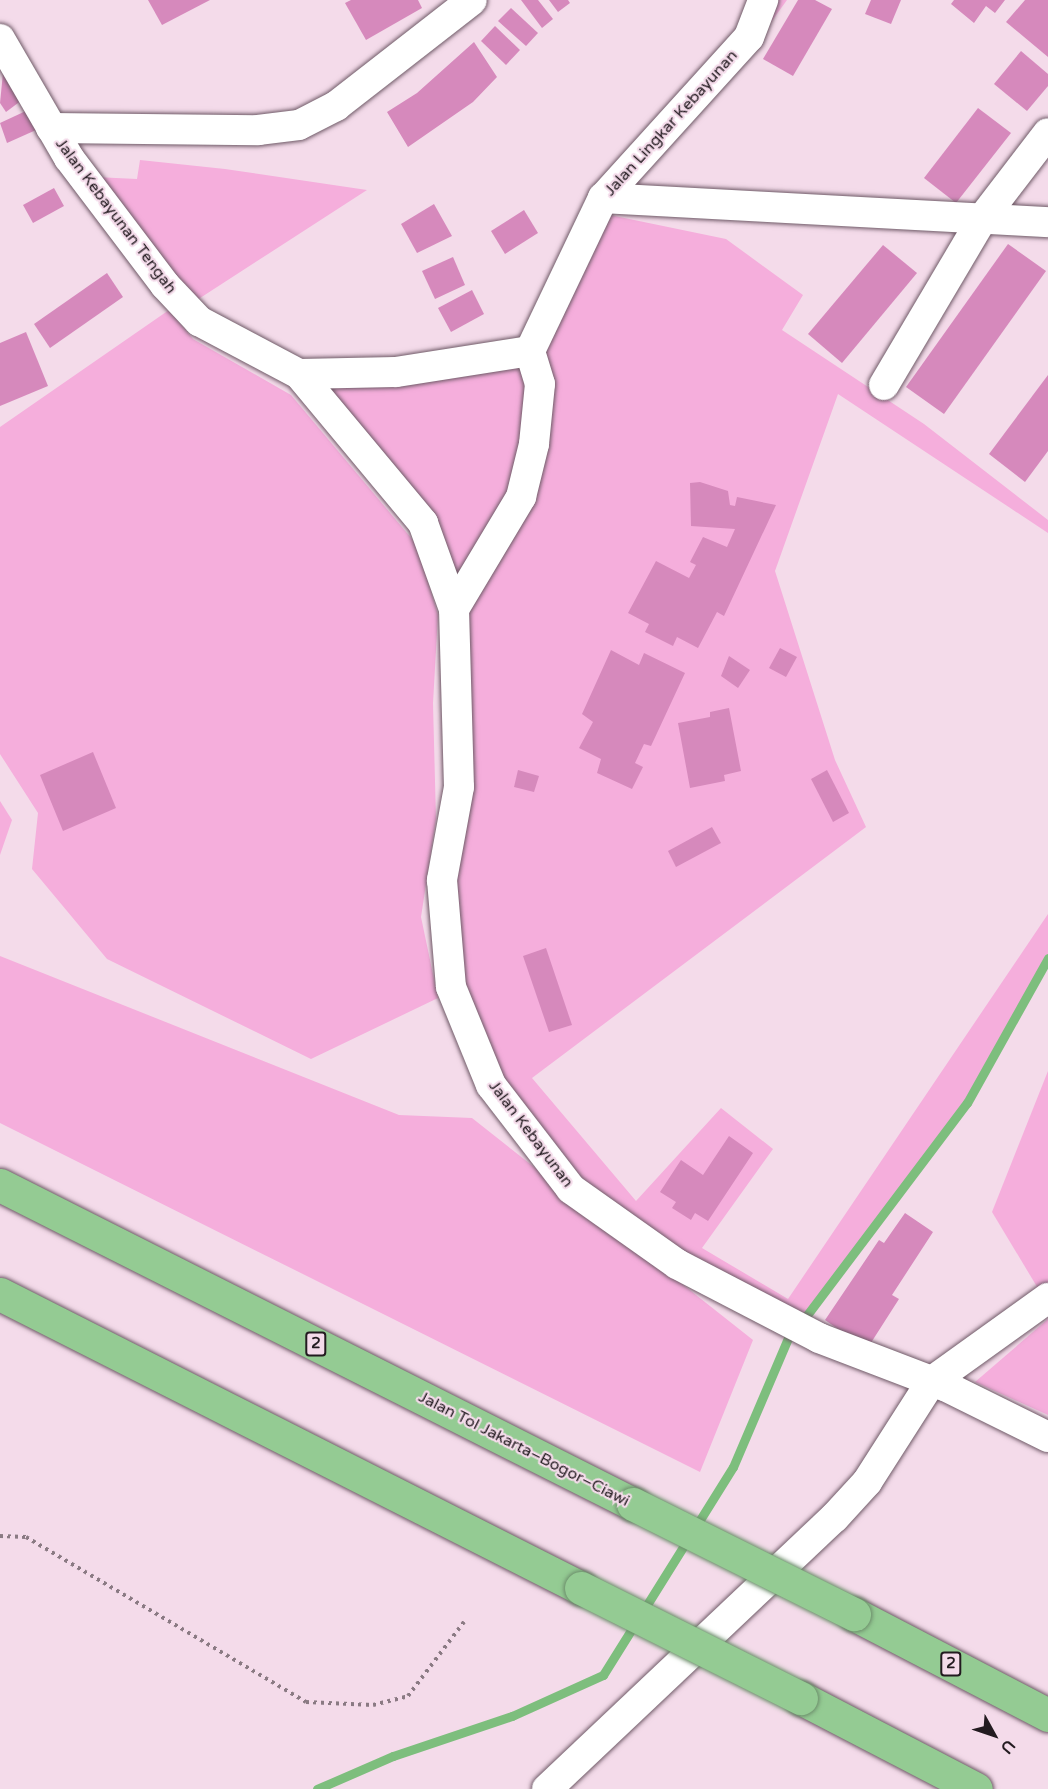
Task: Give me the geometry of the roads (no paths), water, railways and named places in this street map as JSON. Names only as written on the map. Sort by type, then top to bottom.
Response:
[{"type":"highway","name":"Jalan Tol Jakarta–Bogor–Ciawi","points":[[0,1185],[854,1614],[1048,1714]]},
{"type":"highway","points":[[0,1294],[801,1698],[976,1789]]},
{"type":"street","points":[[51,128],[258,130],[300,125],[336,106],[472,0]]},
{"type":"street","name":"Jalan Lingkar Kebayunan","points":[[530,351],[603,198],[749,37],[763,0]]},
{"type":"street","name":"Jalan Kebayunan Tengah","points":[[2,47],[51,128],[65,160],[165,285],[199,321],[299,374],[423,523],[454,609]]},
{"type":"street","points":[[884,386],[982,219],[1048,133]]},
{"type":"street","points":[[603,198],[1048,222]]},
{"type":"street","points":[[454,609],[521,497],[534,444],[540,384],[530,351]]},
{"type":"street","name":"Jalan Kebayunan Tengah","points":[[299,374],[396,372],[530,351]]},
{"type":"street","name":"Jalan Kebayunan","points":[[454,609],[459,787],[442,880],[451,987],[491,1085],[571,1188],[677,1264],[764,1312],[819,1338],[931,1382],[1048,1437]]},
{"type":"street","points":[[547,1789],[834,1518],[867,1482],[931,1382],[1048,1298]]},
{"type":"waterway","points":[[317,1789],[393,1756],[512,1716],[603,1675],[733,1467],[791,1331],[807,1315],[967,1103],[1048,958]]}]
